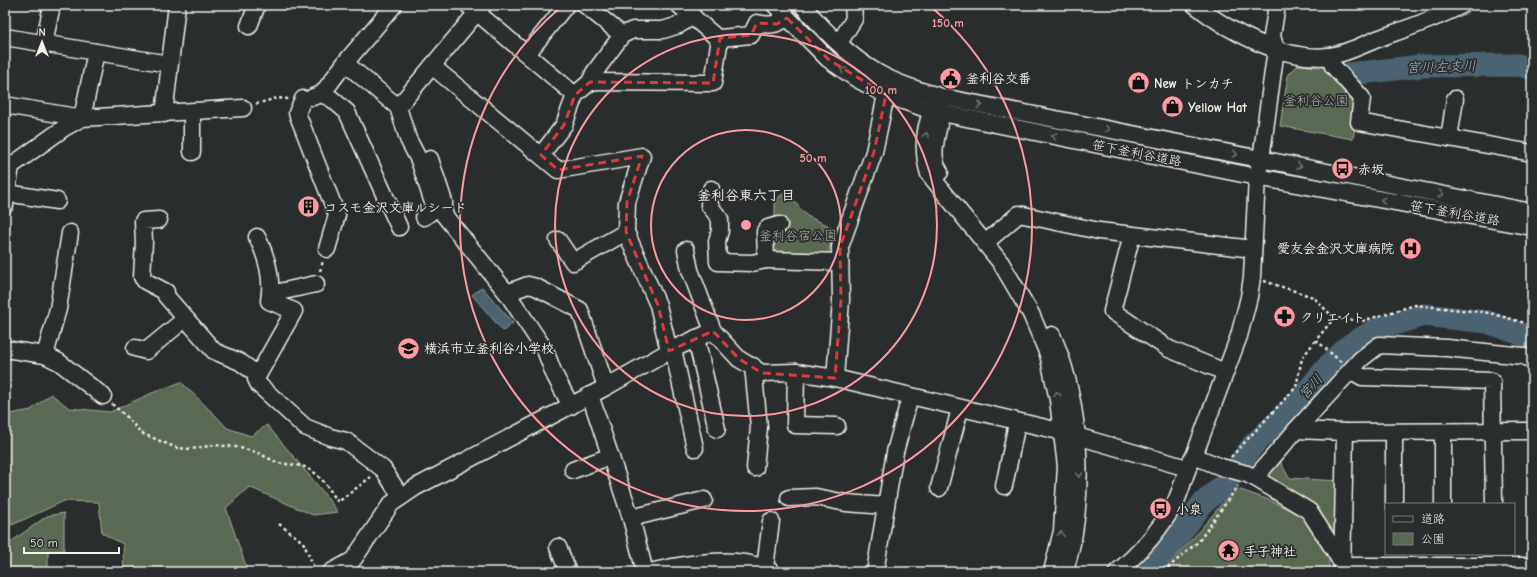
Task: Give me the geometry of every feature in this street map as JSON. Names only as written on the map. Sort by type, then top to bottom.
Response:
[{"type":"street","points":[[44,43],[52,5]]},
{"type":"street","points":[[164,114],[177,5]]},
{"type":"street","points":[[249,26],[257,5]]},
{"type":"street","points":[[322,94],[345,63],[394,5]]},
{"type":"street","points":[[526,54],[566,5]]},
{"type":"street","points":[[585,5],[622,35]]},
{"type":"street","points":[[679,5],[716,37],[720,38],[751,35],[757,24],[777,24],[787,18]]},
{"type":"street","name":"笹下釜利谷道路","points":[[774,5],[828,59],[855,78],[886,95],[937,112],[1257,177],[1532,228]]},
{"type":"street","name":"笹下釜利谷道路","points":[[802,5],[824,30],[847,51],[878,73],[914,89],[942,97],[1532,212]]},
{"type":"street","points":[[839,43],[854,19],[853,5]]},
{"type":"street","points":[[1195,5],[1231,30],[1276,49],[1296,55],[1329,56],[1411,28],[1462,5]]},
{"type":"street","points":[[1117,572],[1138,555],[1160,527],[1176,501],[1245,318],[1252,277],[1257,177],[1261,159],[1276,49],[1272,36],[1277,5]]},
{"type":"street","points":[[398,107],[432,66],[476,7],[526,54],[575,94]]},
{"type":"street","points":[[541,155],[564,125],[575,94],[590,82],[594,72],[622,35],[632,30],[663,30],[680,25],[693,16]]},
{"type":"street","points":[[5,37],[169,64]]},
{"type":"street","points":[[590,82],[713,83],[720,38]]},
{"type":"street","points":[[57,201],[6,199],[8,168],[64,128],[82,118],[96,52]]},
{"type":"street","points":[[1329,56],[1333,66],[1362,98],[1359,122],[1532,153]]},
{"type":"street","points":[[345,63],[398,107],[408,139],[420,160],[427,166],[444,202],[444,215],[507,293],[545,350],[554,374],[571,406]]},
{"type":"street","points":[[432,66],[558,170],[642,156],[627,202],[626,232],[658,305],[671,350],[695,448]]},
{"type":"street","points":[[327,249],[336,215],[297,113],[300,99],[322,94],[332,99],[347,112],[399,228]]},
{"type":"street","points":[[835,378],[841,300],[840,247],[874,152],[886,95]]},
{"type":"street","points":[[942,97],[937,112],[935,159],[938,169],[989,240],[1031,314],[1045,347],[1058,400],[1079,466],[1074,534],[1065,572]]},
{"type":"street","points":[[1449,138],[1455,99]]},
{"type":"street","points":[[5,104],[82,118],[192,113],[243,108]]},
{"type":"street","points":[[192,113],[192,152]]},
{"type":"street","points":[[424,217],[435,209],[427,166]]},
{"type":"street","points":[[711,189],[709,205],[720,219],[720,231],[716,241],[718,262],[752,263],[766,260],[840,262]]},
{"type":"street","points":[[989,240],[1019,214],[1100,232],[1253,249]]},
{"type":"street","points":[[159,220],[143,221],[144,242],[142,277],[145,281],[166,292],[166,296],[185,319],[214,350],[240,362],[258,375]]},
{"type":"street","points":[[766,260],[765,231],[768,228],[779,225]]},
{"type":"street","points":[[558,240],[573,262],[626,232]]},
{"type":"street","points":[[45,354],[58,309],[70,233]]},
{"type":"street","points":[[1132,235],[1112,311],[1169,349],[1225,372]]},
{"type":"street","points":[[257,237],[269,269],[269,301],[294,311],[256,380],[259,385],[305,427],[330,437],[346,441],[383,469],[401,497]]},
{"type":"street","points":[[686,250],[690,270],[713,331],[739,358],[762,373],[796,372],[835,378],[1017,423],[1190,462],[1221,467],[1251,476],[1309,510],[1336,553],[1342,569]]},
{"type":"street","points":[[270,294],[316,284]]},
{"type":"street","points":[[507,293],[528,285],[536,287],[580,310],[606,387]]},
{"type":"street","points":[[135,348],[146,350],[185,319]]},
{"type":"street","points":[[331,572],[353,560],[391,504],[416,487],[571,406],[671,350],[713,331]]},
{"type":"street","points":[[696,338],[717,429]]},
{"type":"street","points":[[1251,476],[1352,371],[1361,359],[1379,345],[1447,348],[1524,356],[1532,360]]},
{"type":"street","points":[[5,349],[45,354],[59,362],[103,396]]},
{"type":"street","points":[[753,366],[759,427],[755,468]]},
{"type":"street","points":[[1352,371],[1362,377],[1492,381],[1494,503]]},
{"type":"street","points":[[796,372],[795,425],[837,426]]},
{"type":"street","points":[[590,395],[632,518],[646,572]]},
{"type":"street","points":[[875,572],[895,452],[910,397]]},
{"type":"street","points":[[939,488],[960,409]]},
{"type":"street","points":[[1004,486],[1017,423]]},
{"type":"street","points":[[1296,430],[1345,432],[1493,433],[1532,431]]},
{"type":"street","points":[[1342,569],[1345,432]]},
{"type":"street","points":[[1394,432],[1394,503]]},
{"type":"street","points":[[1443,432],[1443,503]]},
{"type":"street","points":[[1052,572],[1062,524],[1070,434]]},
{"type":"street","points":[[573,470],[611,456]]},
{"type":"street","points":[[789,498],[816,497],[846,503],[886,506]]},
{"type":"street","points":[[632,518],[704,500]]},
{"type":"street","points":[[650,572],[681,565],[728,561],[754,564],[769,570],[771,521]]},
{"type":"street","points":[[558,547],[568,572]]},
{"type":"street","points":[[1342,569],[1394,564],[1495,564],[1532,566]]},
{"type":"path","points":[[243,108],[278,98],[300,99]]},
{"type":"path","points":[[316,284],[327,249]]},
{"type":"path","points":[[1252,277],[1313,297],[1334,318],[1362,321],[1415,306],[1490,313],[1532,326]]},
{"type":"path","points":[[1221,467],[1296,387],[1302,358],[1334,318]]},
{"type":"path","points":[[1316,340],[1352,371]]},
{"type":"path","points":[[103,396],[127,417],[141,433],[153,440],[177,448],[192,449],[214,445],[236,447],[256,452],[278,462],[303,466],[320,478],[338,502],[383,469]]},
{"type":"path","points":[[1163,572],[1199,541],[1251,476]]},
{"type":"path","points":[[279,524],[303,542],[316,572]]},
{"type":"highlighted area","points":[[787,18],[828,59],[886,95],[874,152],[840,247],[841,300],[835,378],[762,373],[739,359],[713,331],[669,351],[658,305],[626,232],[627,202],[642,156],[558,170],[541,155],[564,125],[575,95],[590,82],[713,83],[720,38],[751,35],[757,23],[777,24]]},
{"type":"green space","name":"釜利谷公園","points":[[1298,65],[1328,68],[1359,103],[1353,139],[1280,126],[1288,75]]},
{"type":"green space","name":"釜利谷宿公園","points":[[786,192],[807,216],[827,225],[835,231],[828,254],[770,256],[770,234],[775,221],[775,202]]},
{"type":"green space","points":[[181,382],[227,428],[251,436],[267,425],[338,512],[313,515],[249,487],[226,508],[248,572],[124,572],[123,544],[102,533],[99,502],[64,501],[12,525],[5,514],[5,415],[31,410],[51,394],[69,408],[110,412]]},
{"type":"green space","points":[[1280,461],[1289,478],[1338,481],[1338,546],[1262,477]]},
{"type":"green space","points":[[1235,488],[1269,500],[1304,517],[1329,550],[1329,572],[1161,572],[1195,536]]},
{"type":"green space","points":[[64,513],[64,550],[48,551],[48,572],[5,572],[5,546],[47,516]]},
{"type":"water","points":[[482,287],[513,323],[503,331],[472,295]]},
{"type":"waterway","name":"宮川左支川","points":[[1350,74],[1422,66],[1518,65],[1532,68]]},
{"type":"waterway","name":"宮川","points":[[1146,572],[1176,539],[1202,504],[1225,484],[1253,445],[1296,404],[1331,363],[1350,345],[1377,329],[1424,315],[1487,322],[1532,338]]},
{"type":"place","name":"釜利谷交番","points":[[950,78]]},
{"type":"place","name":"New トンカチ","points":[[1139,83]]},
{"type":"place","name":"Yellow Hat","points":[[1173,107]]},
{"type":"place","name":"赤坂","points":[[1343,169]]},
{"type":"place","name":"コスモ金沢文庫ルシード","points":[[309,207]]},
{"type":"place","name":"愛友会金沢文庫病院","points":[[1410,248]]},
{"type":"place","name":"クリエイト","points":[[1284,317]]},
{"type":"place","name":"横浜市立釜利谷小学校","points":[[408,348]]},
{"type":"place","name":"小泉","points":[[1160,509]]},
{"type":"place","name":"手子神社","points":[[1229,551]]},
{"type":"district","name":"釜利谷東六丁目","points":[[746,195]]}]
